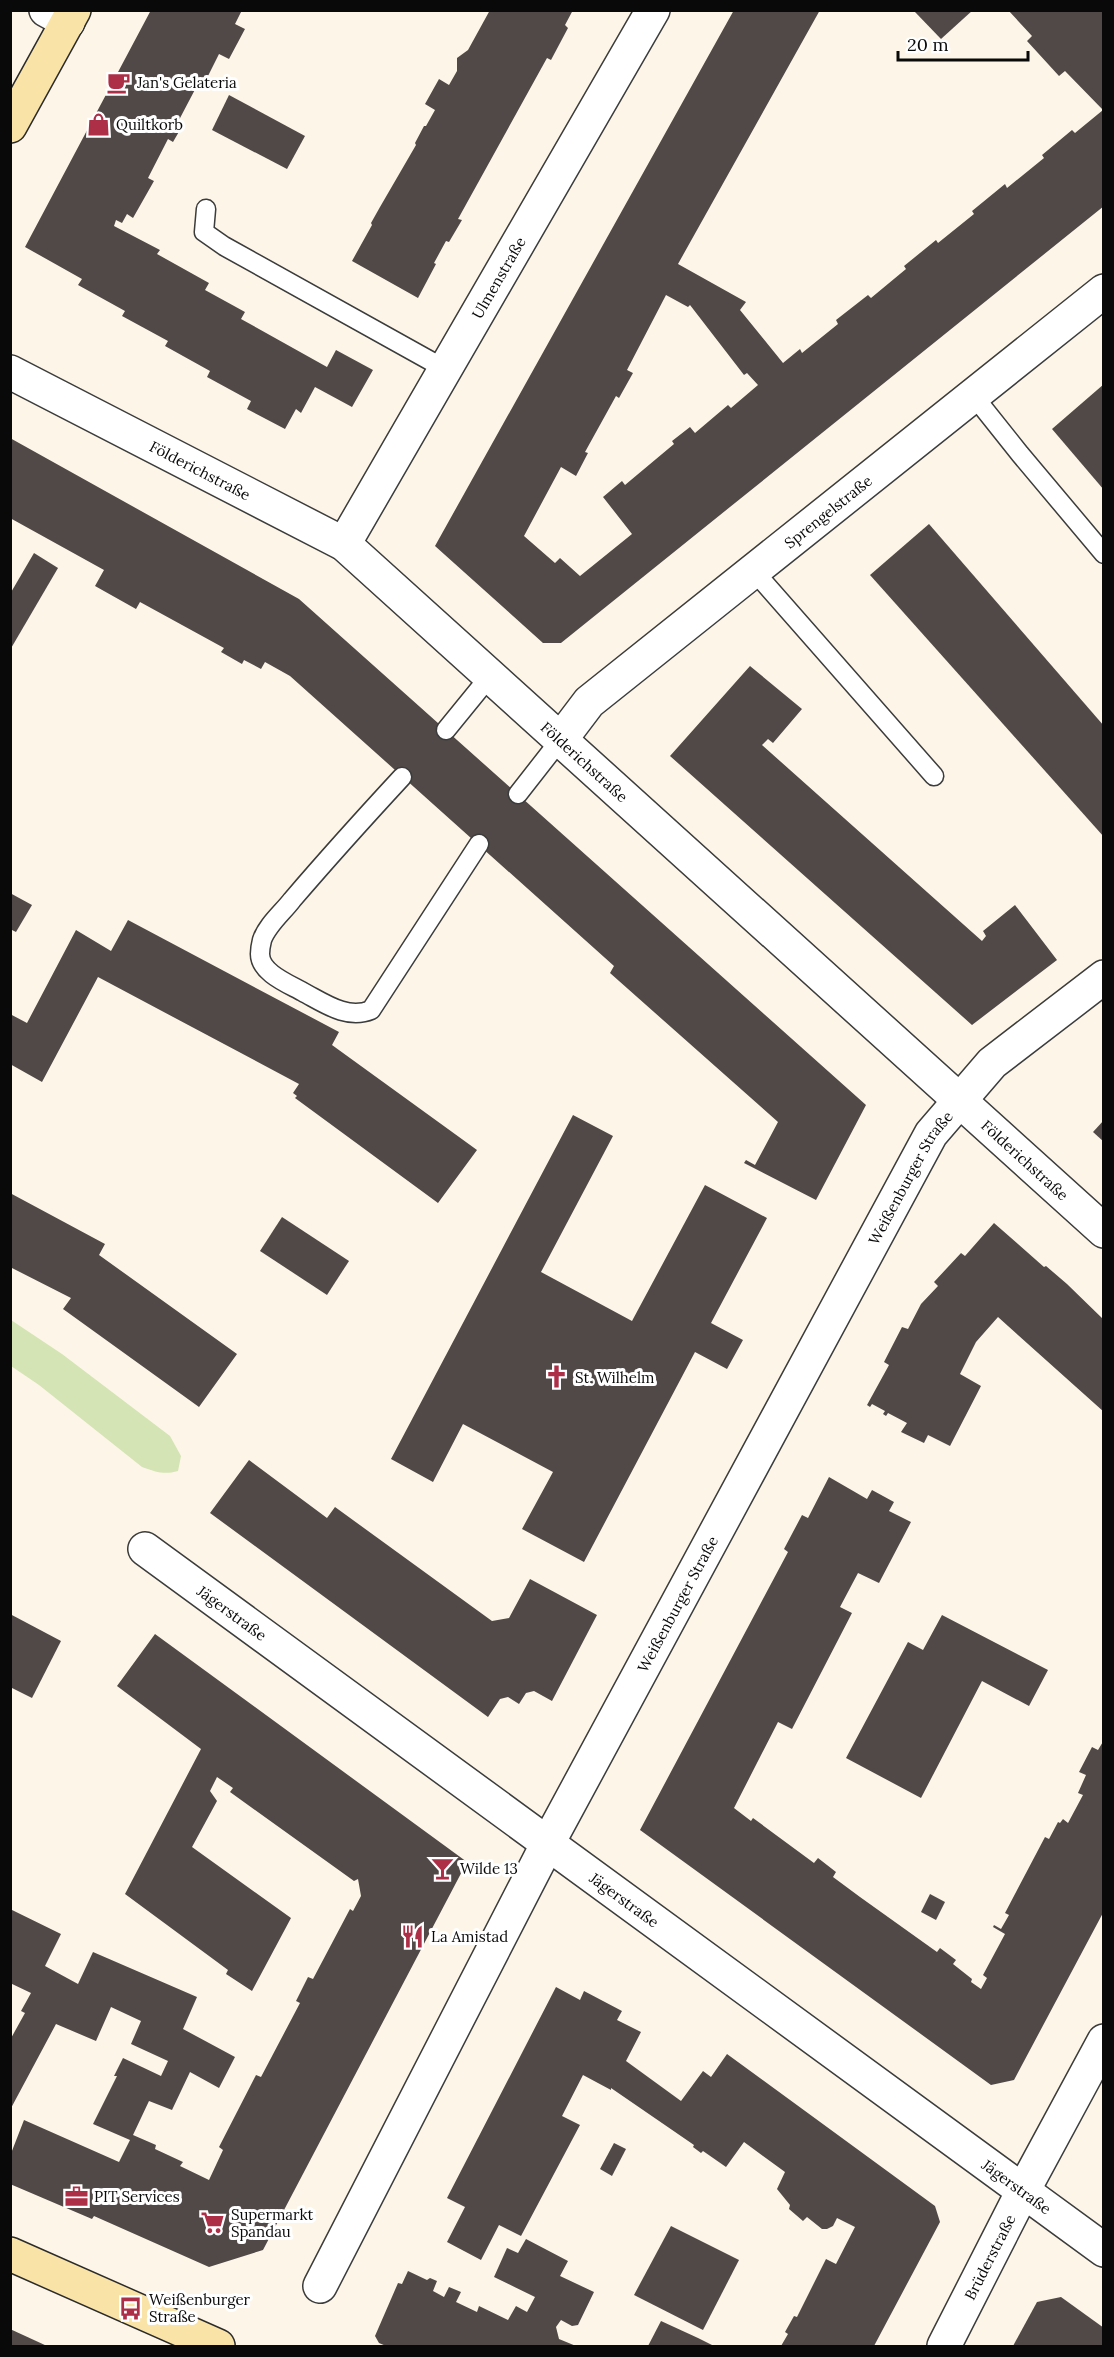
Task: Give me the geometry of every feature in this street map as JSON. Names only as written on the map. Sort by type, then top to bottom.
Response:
[{"type":"street","name":"Ulmenstraße","points":[[344,544],[653,10]]},
{"type":"street","points":[[10,126],[62,14]]},
{"type":"street","name":"Sprengelstraße","points":[[561,739],[589,702],[1104,291]]},
{"type":"street","name":"Földerichstraße","points":[[10,372],[344,544],[1104,1231]]},
{"type":"street","name":"Weißenburger Straße","points":[[320,2286],[548,1843],[931,1134],[992,1063],[1104,977]]},
{"type":"street","name":"Jägerstraße","points":[[145,1549],[1104,2250]]},
{"type":"street","name":"Brüderstraße","points":[[944,2346],[1023,2191],[1104,2041]]},
{"type":"street","points":[[10,2254],[218,2346]]},
{"type":"lane","points":[[206,209],[204,232],[224,246],[445,369]]},
{"type":"lane","points":[[973,395],[1104,554]]},
{"type":"lane","points":[[753,570],[934,776]]},
{"type":"lane","points":[[446,730],[490,676]]},
{"type":"lane","points":[[518,794],[561,739]]},
{"type":"lane","points":[[402,777],[326,860],[262,939],[260,956],[266,968],[275,976],[348,1014],[361,1015],[370,1010],[479,844]]},
{"type":"green space","points":[[11,1320],[62,1354],[170,1436],[181,1456],[178,1471],[168,1473],[142,1467],[39,1385],[11,1366]]},
{"type":"building","points":[[151,10],[242,10],[235,24],[245,29],[229,59],[219,54],[205,82],[200,80],[179,120],[184,123],[173,142],[168,139],[148,178],[154,181],[133,218],[127,214],[122,223],[116,220],[114,226],[160,250],[157,254],[209,283],[205,290],[245,312],[241,319],[327,367],[336,350],[373,370],[352,407],[315,387],[301,413],[296,409],[285,429],[247,409],[251,401],[207,377],[210,371],[165,346],[168,341],[122,316],[125,311],[78,285],[82,279],[25,247]]},
{"type":"building","points":[[490,10],[573,10],[565,25],[568,28],[551,60],[547,58],[458,219],[462,220],[449,242],[446,241],[434,263],[436,264],[418,298],[352,261],[416,145],[424,126],[435,110],[425,104],[439,79],[449,85],[457,71],[457,58],[468,50]]},
{"type":"building","points":[[734,10],[820,10],[678,264],[746,302],[740,310],[783,363],[800,349],[802,353],[838,324],[836,320],[868,295],[871,298],[906,269],[904,266],[936,240],[938,243],[974,214],[972,211],[1005,184],[1007,188],[1044,158],[1042,155],[1072,130],[1075,133],[1103,110],[1065,71],[1059,76],[1027,41],[1032,36],[1008,10],[1104,10],[1104,206],[561,643],[543,643],[435,546]],"holes":[[[666,295],[688,307],[690,305],[744,375],[747,373],[758,385],[731,408],[728,405],[695,433],[690,427],[672,441],[674,444],[625,485],[622,481],[603,497],[632,534],[580,576],[560,558],[555,563],[524,536],[561,467],[576,476],[588,453],[585,452],[616,396],[619,398],[633,373],[627,370]]]},
{"type":"building","points":[[917,10],[973,10],[941,39],[915,12]]},
{"type":"building","points":[[229,95],[305,136],[287,169],[212,130]]},
{"type":"building","points":[[1104,384],[1104,490],[1052,429]]},
{"type":"building","points":[[10,438],[299,599],[866,1105],[816,1200],[744,1163],[746,1160],[755,1165],[778,1122],[610,973],[614,966],[290,676],[265,662],[261,669],[244,660],[242,664],[221,652],[224,648],[140,602],[136,609],[95,586],[104,570],[10,518]]},
{"type":"building","points":[[929,524],[1104,726],[1104,837],[870,575]]},
{"type":"building","points":[[34,553],[58,568],[10,650],[10,594]]},
{"type":"building","points":[[750,666],[802,709],[773,743],[768,739],[762,745],[982,941],[986,936],[983,931],[1015,905],[1057,960],[972,1025],[670,756]]},
{"type":"building","points":[[10,893],[32,905],[16,932],[10,929]]},
{"type":"building","points":[[128,920],[339,1032],[332,1045],[477,1150],[438,1203],[295,1098],[297,1096],[293,1093],[299,1084],[98,977],[42,1082],[10,1064],[10,1014],[27,1023],[76,930],[111,951]]},
{"type":"building","points":[[573,1115],[613,1136],[541,1272],[632,1321],[705,1185],[767,1218],[711,1323],[743,1340],[727,1369],[695,1352],[584,1562],[522,1529],[553,1472],[463,1424],[433,1482],[391,1459]]},
{"type":"building","points":[[1104,1120],[1104,1142],[1093,1132]]},
{"type":"building","points":[[10,1193],[105,1244],[99,1255],[237,1354],[199,1407],[63,1309],[71,1298],[10,1267]]},
{"type":"building","points":[[282,1217],[349,1261],[327,1295],[260,1251]]},
{"type":"building","points":[[994,1223],[1067,1284],[1104,1320],[1104,1412],[998,1317],[976,1342],[960,1374],[981,1386],[950,1446],[928,1435],[924,1443],[901,1432],[907,1423],[888,1413],[886,1416],[883,1414],[885,1411],[872,1404],[870,1407],[867,1405],[889,1365],[884,1362],[902,1327],[908,1329],[921,1304],[938,1286],[934,1282],[961,1253],[965,1256]]},
{"type":"building","points":[[249,1460],[327,1518],[335,1507],[492,1621],[509,1618],[530,1579],[597,1615],[552,1701],[534,1691],[526,1693],[519,1704],[508,1697],[500,1699],[488,1717],[210,1513]]},
{"type":"building","points":[[829,1477],[867,1499],[872,1490],[894,1502],[889,1511],[911,1522],[879,1583],[858,1573],[840,1607],[852,1613],[792,1729],[778,1722],[734,1808],[751,1821],[753,1818],[814,1863],[818,1858],[836,1872],[833,1877],[860,1897],[937,1952],[940,1948],[956,1960],[953,1964],[981,1989],[987,1978],[983,1975],[1005,1934],[993,1927],[994,1925],[1001,1929],[1009,1915],[1005,1913],[1045,1837],[1049,1839],[1058,1822],[1060,1823],[1063,1819],[1068,1823],[1083,1795],[1078,1793],[1086,1775],[1079,1772],[1092,1747],[1098,1750],[1104,1740],[1104,1911],[1014,2080],[991,2085],[640,1830],[788,1552],[784,1549],[802,1515],[808,1518]]},
{"type":"building","points":[[10,1614],[61,1641],[32,1698],[10,1687]]},
{"type":"building","points":[[942,1615],[1048,1670],[1029,1706],[982,1681],[921,1798],[846,1758],[908,1642],[923,1650]]},
{"type":"building","points":[[155,1634],[467,1862],[263,2250],[209,2267],[94,2216],[92,2219],[10,2184],[10,2156],[24,2120],[119,2162],[130,2140],[93,2124],[117,2076],[114,2076],[123,2058],[161,2076],[168,2061],[131,2044],[141,2021],[111,2007],[96,2041],[56,2024],[10,2110],[10,2040],[25,2013],[21,2011],[31,1993],[10,1983],[10,1909],[61,1934],[45,1966],[78,1984],[93,1952],[197,1997],[183,2029],[235,2057],[219,2088],[190,2072],[172,2110],[149,2101],[133,2135],[156,2145],[155,2149],[183,2162],[180,2166],[209,2180],[223,2150],[219,2147],[256,2075],[261,2077],[300,2003],[296,2001],[308,1977],[313,1979],[350,1909],[353,1911],[361,1896],[358,1879],[354,1881],[230,1792],[233,1788],[217,1777],[210,1791],[217,1801],[192,1847],[291,1918],[252,1991],[226,1974],[228,1970],[125,1894],[201,1749],[117,1686]]},
{"type":"building","points":[[930,1894],[945,1902],[936,1920],[921,1912]]},
{"type":"building","points":[[556,1987],[580,2000],[584,1991],[622,2011],[617,2020],[641,2032],[626,2061],[681,2101],[703,2071],[711,2077],[727,2054],[935,2206],[940,2222],[874,2346],[781,2346],[788,2334],[785,2332],[794,2316],[797,2317],[826,2259],[836,2264],[855,2227],[837,2218],[833,2226],[827,2229],[822,2229],[807,2217],[803,2221],[789,2209],[790,2205],[777,2189],[785,2172],[744,2142],[726,2167],[703,2151],[701,2153],[693,2147],[694,2145],[611,2088],[611,2090],[583,2075],[562,2116],[580,2125],[521,2236],[499,2225],[481,2260],[447,2242],[465,2207],[447,2198]]},
{"type":"building","points":[[614,2143],[626,2149],[612,2176],[600,2169]]},
{"type":"building","points":[[671,2226],[739,2260],[703,2330],[634,2295]]},
{"type":"building","points":[[526,2239],[568,2261],[560,2276],[594,2292],[578,2325],[572,2326],[561,2320],[556,2327],[559,2339],[576,2346],[386,2346],[379,2343],[375,2336],[398,2283],[402,2284],[408,2271],[427,2280],[430,2278],[437,2281],[433,2291],[444,2297],[449,2287],[461,2292],[456,2302],[477,2312],[479,2306],[508,2320],[516,2306],[527,2312],[535,2297],[494,2277],[507,2248],[518,2253]]},
{"type":"building","points":[[1061,2297],[1104,2328],[1104,2346],[1013,2346],[1037,2302]]},
{"type":"building","points":[[661,2321],[698,2338],[714,2346],[648,2346]]},
{"type":"building","points":[[10,2329],[47,2346],[10,2346]]},
{"type":"place","name":"Jan's Gelateria","points":[[119,82]]},
{"type":"place","name":"Quiltkorb","points":[[98,124]]},
{"type":"place","name":"St. Wilhelm","points":[[557,1377]]},
{"type":"place","name":"Wilde 13","points":[[442,1868]]},
{"type":"place","name":"La Amistad","points":[[413,1936]]},
{"type":"place","name":"PIT Services","points":[[76,2196]]},
{"type":"place","name":"Supermarkt Spandau","points":[[213,2223]]},
{"type":"place","name":"Weißenburger Straße","points":[[131,2308]]}]
